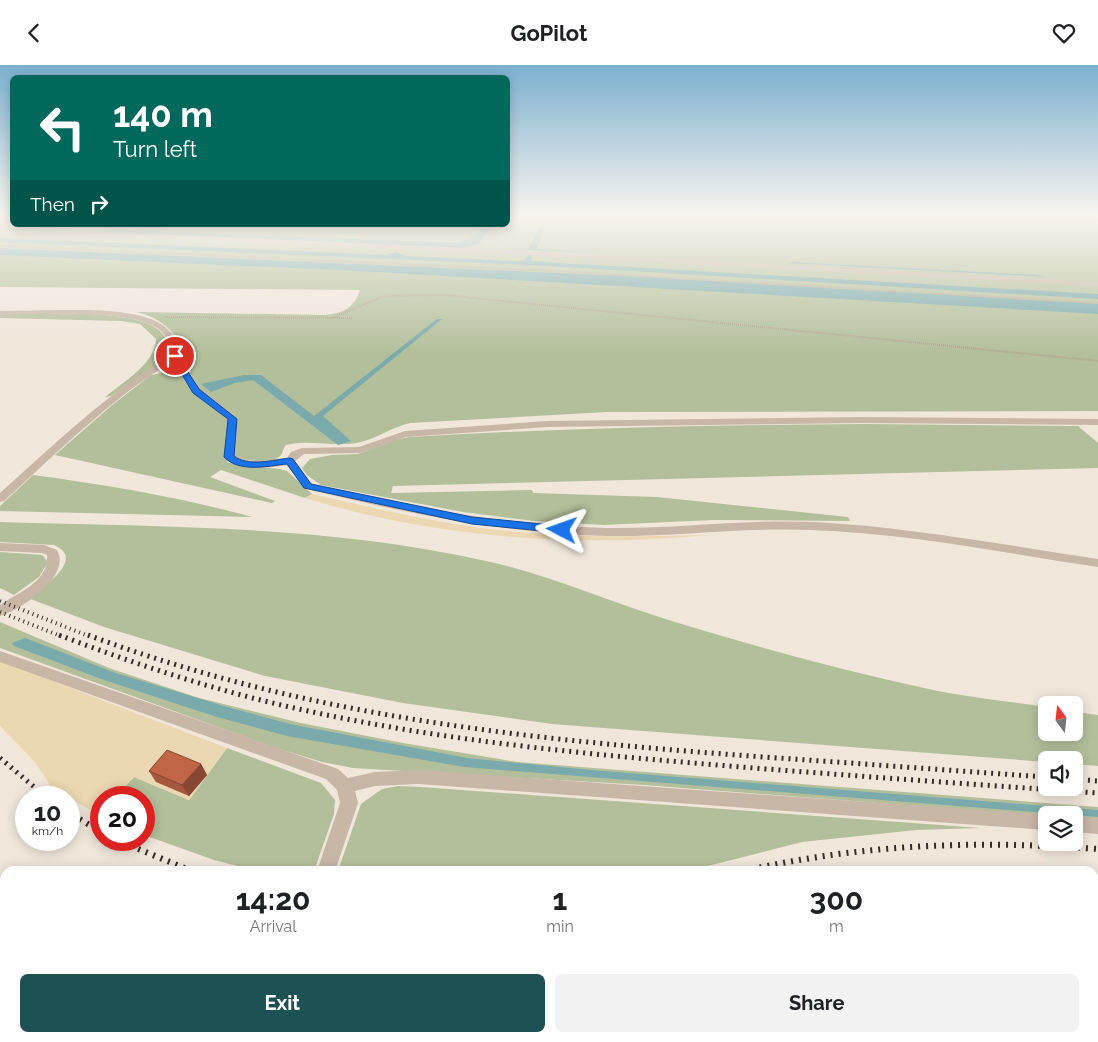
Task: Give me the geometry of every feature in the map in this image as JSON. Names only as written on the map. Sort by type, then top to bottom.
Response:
[{"type":"street","points":[[679,262],[1098,285]]},
{"type":"street","points":[[0,313],[100,313],[149,320],[160,325],[168,333],[175,356],[196,391],[232,419],[229,457],[234,461],[250,465],[290,461],[295,454],[302,451],[360,450],[405,434],[548,424],[852,420],[1098,422]]},
{"type":"street","points":[[0,499],[100,409],[140,377],[175,356]]},
{"type":"street","points":[[290,461],[308,486],[472,520],[514,526],[608,532],[750,525],[812,526],[923,536],[1098,563]]},
{"type":"street","points":[[0,547],[44,549],[53,553],[55,560],[54,569],[47,578],[0,611]]},
{"type":"street","points":[[0,656],[332,774],[345,787],[349,803],[328,866]]},
{"type":"street","points":[[345,787],[375,779],[418,777],[1038,821]]},
{"type":"street","points":[[1083,824],[1098,825]]},
{"type":"path","points":[[345,262],[553,271],[1098,303]]},
{"type":"path","points":[[332,318],[384,297],[408,294],[444,295],[1098,361]]},
{"type":"path","points":[[149,320],[176,316],[352,318]]},
{"type":"green space","points":[[0,262],[1098,262],[1098,411],[608,412],[410,423],[356,443],[294,443],[286,445],[281,455],[272,460],[251,461],[235,456],[227,462],[287,471],[312,494],[305,498],[221,470],[210,477],[275,501],[272,503],[55,455],[111,406],[151,375],[168,372],[176,376],[191,372],[183,350],[173,333],[158,321],[137,312],[325,315],[347,309],[355,301],[360,290],[0,287]]},
{"type":"green space","points":[[59,313],[127,318],[145,323],[159,330],[165,338],[171,354],[111,396],[105,397],[145,364],[155,348],[156,339],[140,324],[121,321],[0,318],[0,314]]},
{"type":"green space","points":[[863,424],[1078,426],[1098,443],[1098,468],[393,486],[391,493],[532,490],[533,493],[657,497],[848,517],[850,521],[714,520],[603,525],[534,521],[463,512],[321,485],[307,475],[302,468],[310,459],[332,455],[358,454],[395,440],[409,437],[636,427]]},
{"type":"green space","points":[[33,475],[143,492],[252,517],[0,511],[0,506]]},
{"type":"green space","points":[[0,522],[183,527],[305,534],[366,540],[486,561],[558,581],[675,622],[830,666],[939,691],[1038,706],[1038,741],[1083,741],[1083,713],[1098,715],[1098,766],[1083,765],[1083,751],[1038,751],[1038,761],[552,724],[403,703],[265,676],[104,627],[28,598],[59,573],[66,558],[63,551],[54,545],[0,542]]},
{"type":"green space","points":[[0,552],[42,555],[48,562],[39,577],[14,595],[0,588]]},
{"type":"green space","points":[[0,622],[109,668],[199,698],[301,723],[403,743],[517,762],[1098,807],[1098,820],[1083,819],[1083,806],[1038,806],[1038,815],[644,785],[353,768],[322,762],[273,747],[0,648]]},
{"type":"green space","points":[[227,748],[321,783],[335,800],[334,814],[316,866],[237,866],[214,860],[155,839],[155,786],[125,786],[134,777],[189,800]]},
{"type":"green space","points":[[398,786],[421,787],[981,828],[916,830],[802,842],[708,866],[340,866],[361,804],[382,789]]},
{"type":"sand","points":[[312,494],[386,511],[492,529],[585,536],[710,535],[659,539],[557,540],[455,531],[354,512],[305,498]]},
{"type":"sand","points":[[0,661],[227,748],[189,800],[134,777],[125,786],[90,786],[90,810],[80,804],[80,786],[51,786],[35,762],[0,726]]},
{"type":"water","points":[[148,262],[303,262],[624,276],[1098,304],[1098,314],[359,271]]},
{"type":"water","points":[[447,262],[540,262],[1098,294],[1098,299]]},
{"type":"water","points":[[788,263],[1037,275],[1047,277]]},
{"type":"water","points":[[437,319],[442,319],[323,416],[351,441],[338,445],[253,380],[235,383],[211,392],[201,384],[244,375],[261,375],[314,416]]},
{"type":"water","points":[[25,638],[113,672],[290,724],[467,758],[591,770],[1047,806],[1038,806],[1038,812],[464,767],[287,736],[217,717],[104,680],[14,646],[12,643]]},
{"type":"water","points":[[1083,809],[1098,810],[1098,817],[1083,816]]},
{"type":"building","points":[[167,750],[201,764],[182,785],[149,771]]},
{"type":"railway","points":[[0,601],[91,637]]},
{"type":"railway","points":[[0,612],[63,637]]},
{"type":"railway","points":[[59,635],[151,668],[245,696],[308,711],[419,732],[530,747],[642,759],[1098,793]]},
{"type":"railway","points":[[88,635],[172,664],[257,687],[342,706],[428,722],[514,734],[689,751],[1038,776]]},
{"type":"railway","points":[[0,758],[33,786]]},
{"type":"railway","points":[[1083,780],[1098,781]]},
{"type":"railway","points":[[80,819],[90,825]]},
{"type":"railway","points":[[768,866],[832,855],[920,846],[1008,845],[1098,849]]},
{"type":"railway","points":[[143,851],[180,866]]},
{"type":"route","points":[[175,356],[188,381],[196,391],[232,419],[229,457],[234,461],[250,465],[267,465],[290,461],[308,486],[472,520],[562,530]]}]
